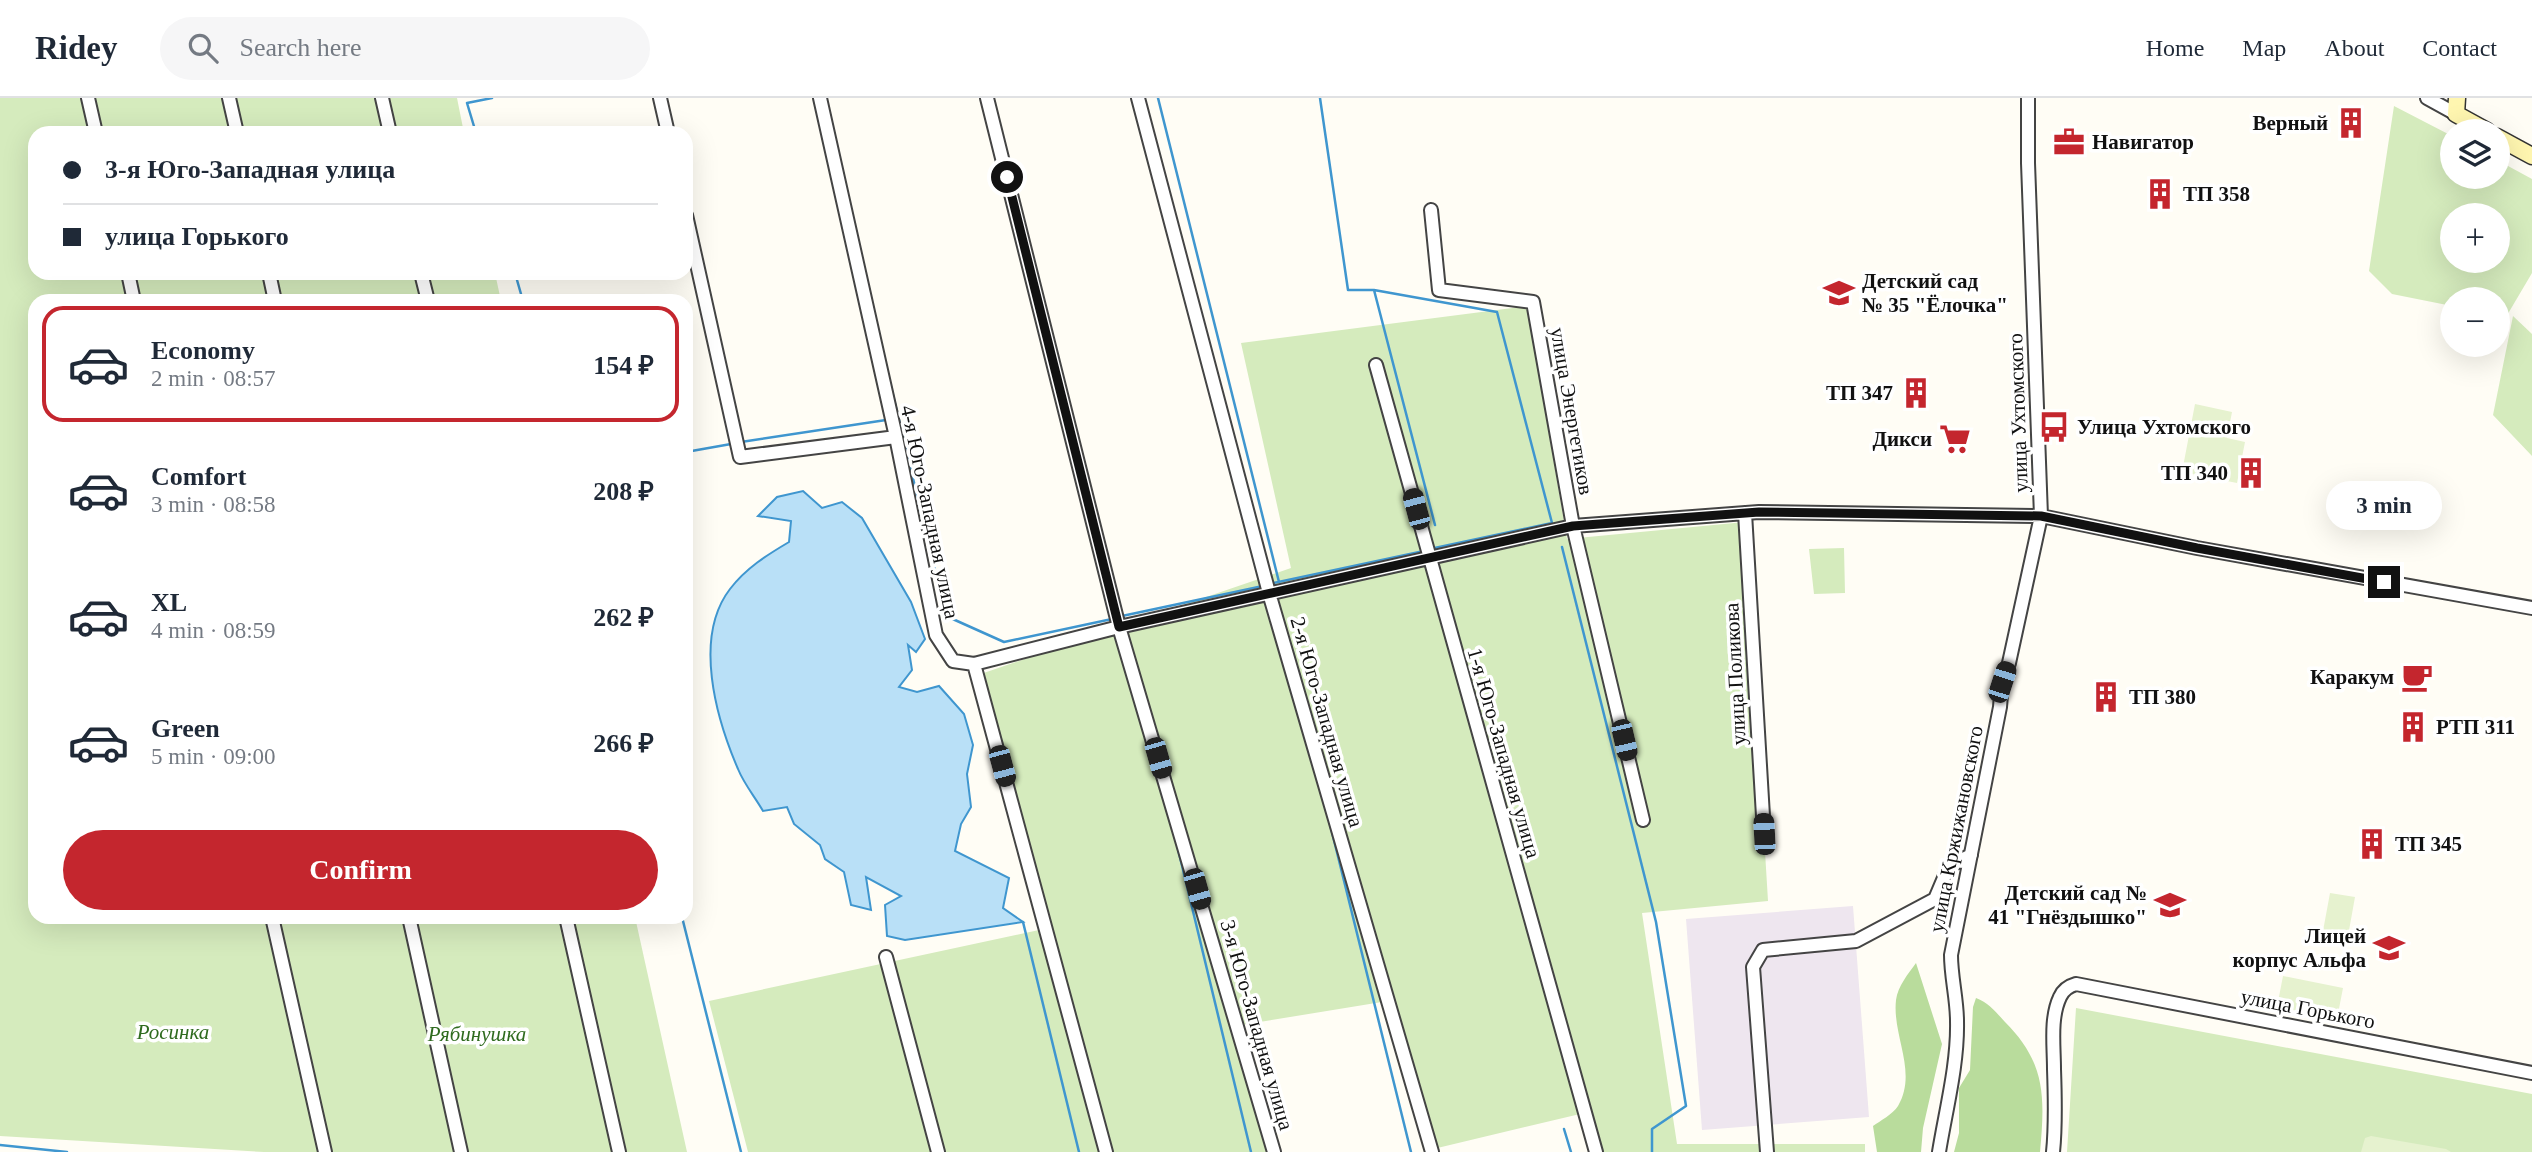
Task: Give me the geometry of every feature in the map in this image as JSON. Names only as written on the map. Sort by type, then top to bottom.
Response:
[{"type":"street","points":[[88,98],[94,126]]},
{"type":"street","points":[[229,98],[235,126]]},
{"type":"street","points":[[382,98],[388,126]]},
{"type":"street","points":[[660,98],[666,126]]},
{"type":"street","name":"4-я Юго-Западная улица","points":[[820,98],[896,437],[936,635],[953,661],[974,664]]},
{"type":"street","name":"3-я Юго-Западная улица","points":[[987,98],[1119,627],[1274,1152]]},
{"type":"street","name":"2-я Юго-Западная улица","points":[[1138,98],[1269,593],[1432,1152]]},
{"type":"street","name":"улица Ухтомского","points":[[2028,98],[2041,516]]},
{"type":"street","points":[[2427,98],[2457,106],[2473,119]]},
{"type":"street","points":[[2510,144],[2532,156]]},
{"type":"street","name":"улица Энергетиков","points":[[1432,210],[1439,290],[1533,302],[1573,526],[1643,820]]},
{"type":"street","points":[[693,246],[740,457],[896,437]]},
{"type":"street","name":"1-я Юго-Западная улица","points":[[1376,365],[1596,1152]]},
{"type":"street","points":[[1106,1152],[974,664],[1119,627],[1573,526],[1745,513],[2041,516],[2204,550],[2532,608]]},
{"type":"street","name":"улица Поликова","points":[[1745,513],[1764,834]]},
{"type":"street","name":"улица Кржижановского","points":[[1939,1152],[1953,1068],[1957,1020],[1951,955],[2002,682],[2014,641],[2041,516]]},
{"type":"street","points":[[1767,1152],[1753,967],[1763,950],[1856,941],[1935,899],[1950,866],[1971,855]]},
{"type":"street","points":[[274,924],[325,1152]]},
{"type":"street","points":[[412,924],[461,1152]]},
{"type":"street","points":[[568,924],[619,1152]]},
{"type":"street","points":[[886,957],[938,1152]]},
{"type":"street","name":"улица Горького","points":[[2053,1152],[2056,1124],[2054,1031],[2060,994],[2072,985],[2532,1073]]},
{"type":"shaded area","points":[[1853,906],[1869,1117],[1702,1130],[1686,919]]},
{"type":"green space","points":[[0,98],[457,98],[463,126],[28,126],[28,280],[496,280],[500,294],[28,294],[28,924],[637,924],[687,1152],[264,1152],[0,1136]]},
{"type":"green space","points":[[2394,106],[2440,130],[2440,189],[2510,189],[2510,167],[2532,179],[2532,273],[2510,310],[2510,287],[2440,287],[2440,304],[2392,294],[2369,271]]},
{"type":"green space","points":[[1527,306],[1567,539],[1745,522],[1768,901],[1642,913],[1677,1144],[1865,1144],[1865,1152],[1592,1152],[1580,1114],[1429,1150],[1388,1001],[1235,1026],[1267,1152],[748,1152],[709,1001],[1039,930],[972,677],[1291,568],[1241,343]]},
{"type":"green space","points":[[2513,316],[2532,334],[2532,456],[2493,415],[2505,357],[2510,357]]},
{"type":"green space","points":[[2195,404],[2232,412],[2227,438],[2245,442],[2237,483],[2182,472]]},
{"type":"green space","points":[[1844,548],[1845,593],[1814,594],[1809,549]]},
{"type":"green space","points":[[2330,893],[2355,897],[2348,936],[2323,931]]},
{"type":"green space","points":[[1916,963],[1942,1044],[1923,1128],[1921,1152],[1877,1152],[1873,1126],[1896,1109],[1906,1080],[1897,1027],[1896,1000],[1901,985]]},
{"type":"green space","points":[[2283,976],[2343,988],[2337,1019],[2277,1007]]},
{"type":"green space","points":[[1976,998],[1992,1008],[2018,1037],[2035,1067],[2042,1098],[2040,1152],[1954,1152],[1959,1133],[1959,1088],[1970,1070],[1973,1007]]},
{"type":"green space","points":[[2076,1008],[2532,1094],[2532,1152],[2067,1152]]},
{"type":"green space","points":[[2371,1136],[2451,1152],[2361,1152],[2365,1138]]},
{"type":"water","points":[[803,491],[822,508],[842,502],[862,518],[911,602],[925,639],[916,652],[908,645],[912,670],[899,687],[917,692],[939,686],[964,714],[973,745],[967,774],[971,807],[961,824],[955,851],[1009,878],[1003,908],[1023,922],[905,940],[887,936],[885,905],[901,896],[866,877],[871,910],[851,905],[844,872],[825,859],[820,845],[794,824],[787,807],[763,811],[740,775],[716,702],[710,654],[713,630],[719,608],[736,581],[757,562],[789,542],[791,521],[758,516],[777,497]]},
{"type":"waterway","points":[[474,126],[467,103],[492,98]]},
{"type":"waterway","points":[[1158,98],[1279,582]]},
{"type":"waterway","points":[[1320,98],[1348,290],[1374,290],[1497,312],[1552,523],[1430,549]]},
{"type":"waterway","points":[[517,280],[521,294]]},
{"type":"waterway","points":[[1374,290],[1435,525]]},
{"type":"waterway","points":[[887,370],[946,616],[1004,642],[1112,619]]},
{"type":"waterway","points":[[741,442],[886,420]]},
{"type":"waterway","points":[[693,451],[731,444]]},
{"type":"waterway","points":[[1562,547],[1656,922],[1686,1106],[1652,1129],[1652,1152]]},
{"type":"waterway","points":[[1269,584],[1424,551]]},
{"type":"waterway","points":[[1122,616],[1263,586]]},
{"type":"waterway","points":[[1468,716],[1470,724]]},
{"type":"waterway","points":[[1329,820],[1411,1152]]},
{"type":"waterway","points":[[1178,849],[1251,1152]]},
{"type":"waterway","points":[[1023,922],[1079,1152]]},
{"type":"waterway","points":[[684,924],[741,1152]]},
{"type":"waterway","points":[[1564,1129],[1571,1152]]},
{"type":"waterway","points":[[0,1145],[67,1152]]},
{"type":"place","name":"Верный","points":[[2351,123]]},
{"type":"place","name":"Навигатор","points":[[2069,142]]},
{"type":"place","name":"ТП 358","points":[[2160,194]]},
{"type":"place","name":"Детский сад № 35 \"Ёлочка\"","points":[[1839,293]]},
{"type":"place","name":"ТП 347","points":[[1916,393]]},
{"type":"place","name":"Улица Ухтомского","points":[[2054,427]]},
{"type":"place","name":"Дикси","points":[[1955,439]]},
{"type":"place","name":"ТП 340","points":[[2251,473]]},
{"type":"place","name":"Каракум","points":[[2417,677]]},
{"type":"place","name":"ТП 380","points":[[2106,697]]},
{"type":"place","name":"РТП 311","points":[[2413,727]]},
{"type":"place","name":"ТП 345","points":[[2372,844]]},
{"type":"place","name":"Детский сад № 41 \"Гнёздышко\"","points":[[2170,905]]},
{"type":"place","name":"Лицей корпус Альфа","points":[[2389,948]]},
{"type":"route","points":[[1007,177],[1119,627],[1573,526],[1759,512],[2041,516],[2384,582]]},
{"type":"park label","name":"Росинка","points":[[173,1032]]},
{"type":"park label","name":"Рябинушка","points":[[477,1034]]}]
